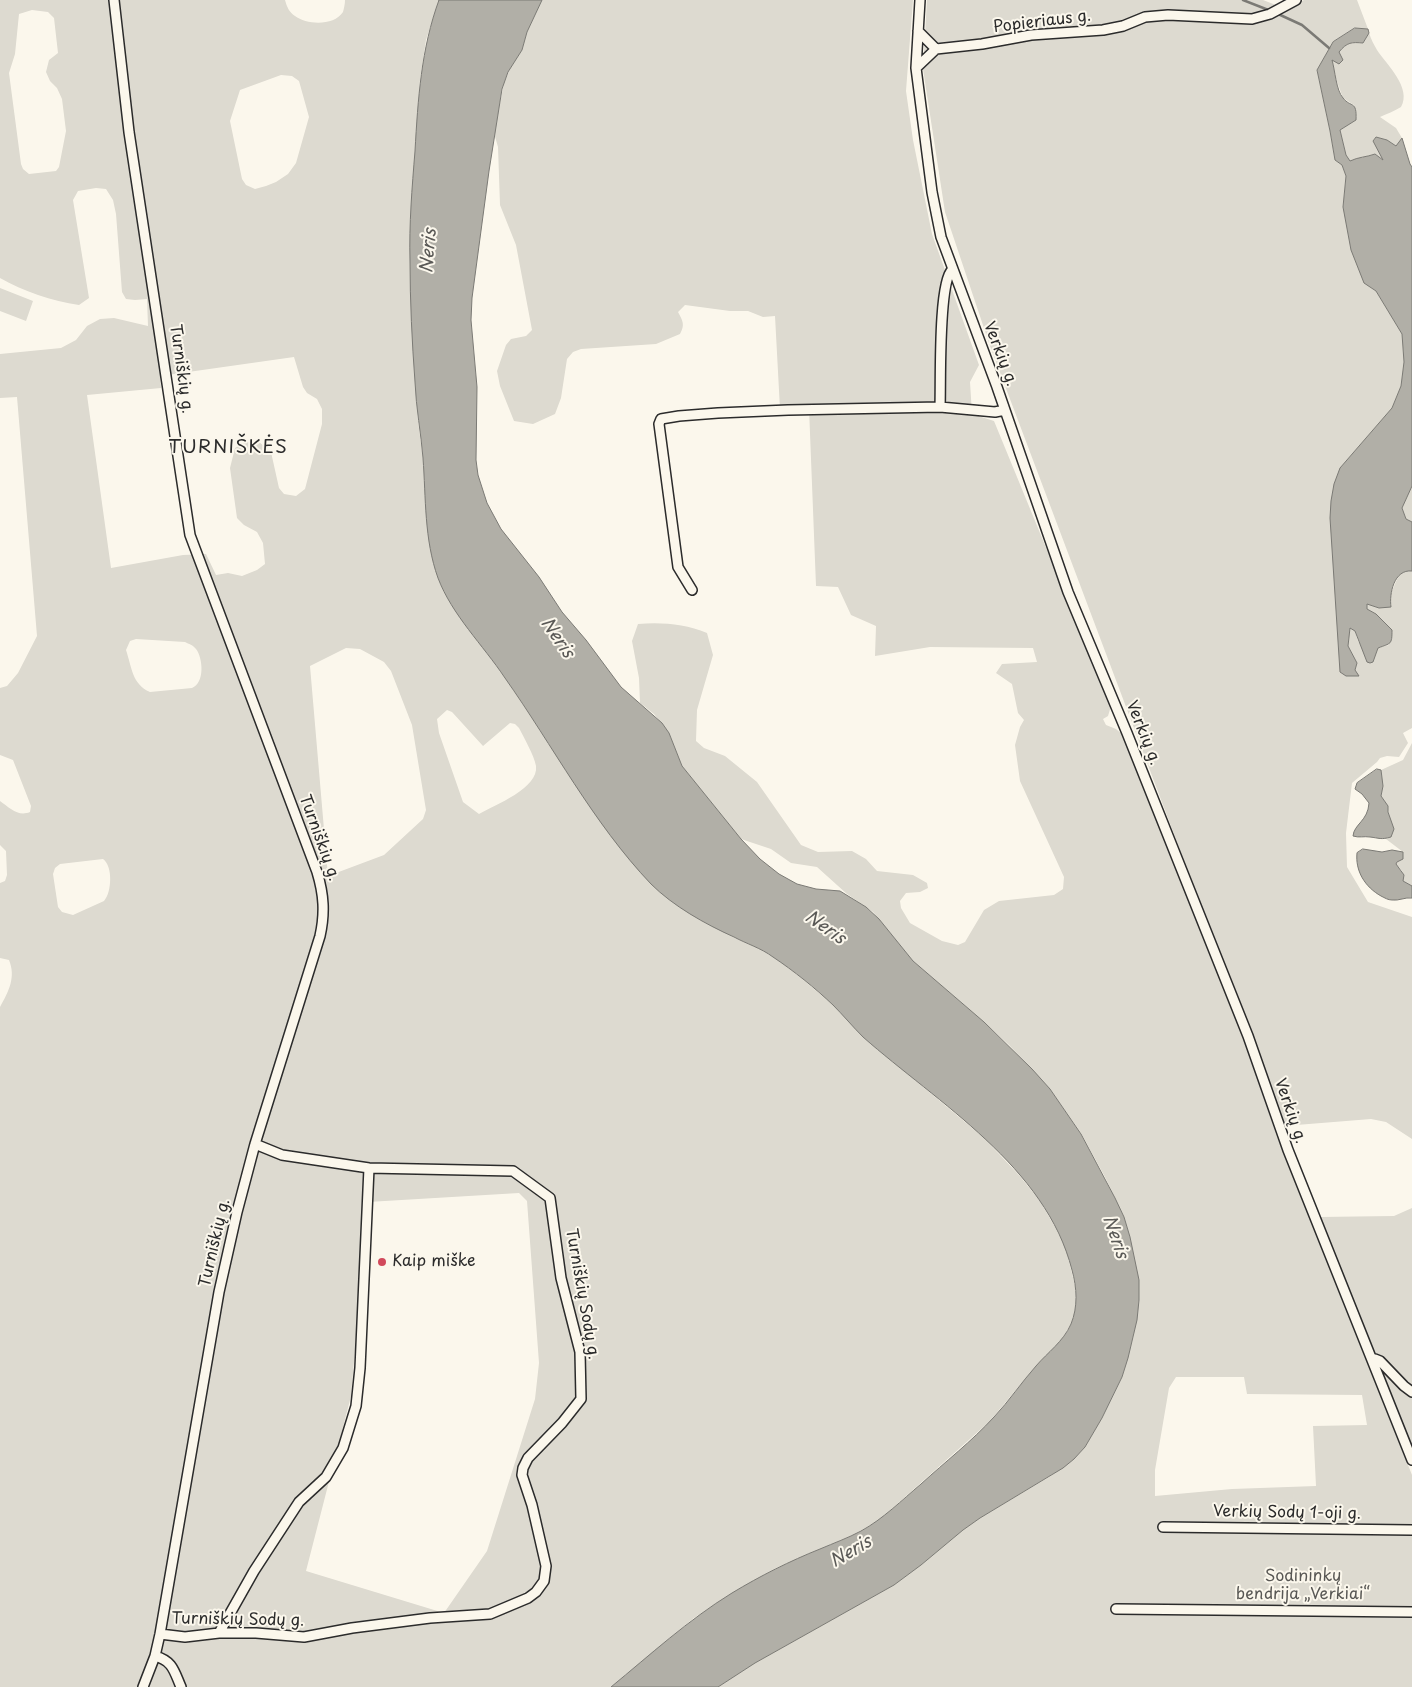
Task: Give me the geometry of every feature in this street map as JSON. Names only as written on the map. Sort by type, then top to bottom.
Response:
[{"type":"street","name":"Turniškių g.","points":[[114,0],[129,132],[190,535],[317,872],[324,901],[324,920],[320,936],[255,1144],[237,1212],[219,1292],[160,1634],[155,1656],[143,1687]]},
{"type":"street","name":"Verkių g.","points":[[920,0],[916,68],[936,215],[941,238],[1005,410],[1068,592],[1248,1036],[1288,1150],[1412,1460]]},
{"type":"street","name":"Popieriaus g.","points":[[936,49],[982,44],[1031,35],[1102,30],[1123,26],[1145,17],[1168,15],[1252,19],[1270,14],[1296,0]]},
{"type":"street","points":[[916,68],[936,49],[918,30]]},
{"type":"street","points":[[940,408],[943,301],[948,274],[952,270]]},
{"type":"street","points":[[692,590],[678,567],[659,424],[661,419],[708,414],[788,410],[940,408],[995,412],[1005,410]]},
{"type":"street","name":"Turniškių Sodų g.","points":[[160,1634],[185,1637],[219,1633],[256,1633],[304,1637],[352,1628],[430,1618],[490,1614],[528,1598],[544,1582],[546,1566],[532,1506],[522,1475],[523,1468],[528,1458],[562,1422],[581,1398],[580,1352],[561,1278],[550,1198],[513,1171],[369,1168],[282,1155],[255,1144]]},
{"type":"street","points":[[219,1633],[254,1570],[299,1502],[326,1477],[343,1448],[359,1390],[369,1168]]},
{"type":"street","points":[[1372,1360],[1379,1360],[1412,1392]]},
{"type":"street","name":"Verkių Sodų 1-oji g.","points":[[1162,1527],[1412,1530]]},
{"type":"street","points":[[1116,1609],[1412,1612]]},
{"type":"street","points":[[155,1656],[169,1662],[181,1687]]},
{"type":"green space","points":[[0,0],[285,0],[288,9],[295,16],[306,21],[320,23],[339,17],[343,12],[345,0],[439,0],[426,40],[420,80],[410,220],[410,263],[415,381],[428,527],[434,565],[443,590],[508,682],[611,836],[654,886],[687,911],[735,938],[765,951],[794,972],[838,1009],[860,1034],[983,1137],[1019,1175],[1040,1201],[1066,1249],[1075,1286],[1076,1305],[1071,1324],[1060,1342],[1037,1365],[989,1422],[886,1514],[869,1526],[853,1535],[777,1568],[715,1604],[694,1618],[611,1687],[0,1687],[0,1007],[9,990],[12,972],[9,960],[0,958],[0,883],[5,881],[7,875],[6,851],[0,845],[0,801],[18,813],[30,812],[31,806],[13,760],[0,755],[0,688],[7,686],[18,673],[37,636],[17,397],[0,398],[0,354],[61,348],[76,340],[87,326],[100,319],[114,318],[148,326],[147,299],[126,299],[122,292],[116,214],[113,200],[106,189],[96,188],[78,191],[73,200],[89,298],[79,305],[59,301],[28,291],[0,278]],"holes":[[[32,10],[48,12],[54,18],[58,53],[49,60],[46,72],[62,99],[66,131],[59,167],[56,171],[29,174],[23,169],[21,164],[9,73],[15,54],[19,14]],[[281,75],[292,76],[299,81],[309,117],[296,163],[288,174],[276,182],[255,189],[246,185],[242,179],[230,121],[240,90]],[[294,357],[303,387],[307,393],[317,399],[322,409],[322,424],[305,489],[296,496],[284,494],[279,488],[271,452],[259,442],[245,442],[235,448],[230,468],[237,518],[244,525],[257,532],[263,543],[265,564],[257,570],[242,576],[228,573],[216,575],[206,554],[183,555],[111,568],[87,395],[161,388],[160,376]],[[136,639],[185,642],[194,646],[198,653],[202,670],[201,676],[192,688],[150,692],[144,689],[136,680],[126,650],[130,641]],[[346,648],[360,649],[384,662],[391,671],[412,725],[426,810],[423,819],[384,855],[328,876],[310,666]],[[447,710],[452,712],[483,746],[510,723],[515,724],[529,747],[536,766],[535,774],[531,782],[515,795],[479,814],[463,802],[439,733],[437,719]],[[103,859],[110,873],[110,886],[107,897],[104,901],[73,915],[62,912],[58,907],[53,874],[55,868],[60,864]],[[519,1193],[527,1201],[539,1363],[535,1399],[487,1551],[444,1613],[306,1571],[351,1396],[368,1202]]]},
{"type":"green space","name":"Sodininkų bendrija „Verkiai“","points":[[542,0],[913,0],[906,91],[913,140],[932,234],[979,365],[970,382],[972,414],[994,421],[1111,706],[1108,716],[1103,719],[1106,725],[1116,729],[1123,735],[1235,1014],[1276,1134],[1412,1475],[1412,1687],[718,1687],[755,1663],[894,1585],[980,1518],[1049,1477],[1074,1459],[1085,1447],[1102,1418],[1122,1377],[1133,1338],[1139,1300],[1130,1237],[1124,1217],[1081,1133],[1050,1089],[1009,1045],[913,961],[873,912],[847,894],[817,867],[791,863],[771,849],[741,839],[682,766],[669,733],[654,714],[640,703],[639,678],[632,641],[638,624],[673,624],[707,633],[713,655],[697,710],[696,741],[704,748],[725,756],[757,782],[801,845],[818,852],[852,851],[866,859],[877,871],[913,875],[927,883],[928,888],[920,892],[906,893],[900,901],[901,908],[910,923],[942,941],[958,945],[965,942],[984,910],[999,901],[1054,895],[1063,889],[1064,877],[1020,781],[1015,745],[1024,720],[1018,713],[1012,684],[996,673],[1002,664],[1037,662],[1033,648],[930,647],[875,656],[876,626],[851,615],[838,587],[816,586],[809,408],[780,409],[775,316],[763,317],[748,311],[730,311],[685,305],[678,312],[683,323],[680,334],[656,344],[581,349],[573,352],[567,359],[561,398],[555,414],[533,424],[514,421],[500,386],[497,371],[506,345],[511,339],[526,336],[532,330],[516,245],[500,205],[498,147],[494,133],[504,83],[522,50],[527,32]],"holes":[[[1176,1377],[1244,1377],[1247,1394],[1362,1395],[1367,1425],[1313,1426],[1316,1486],[1232,1489],[1155,1496],[1155,1470],[1169,1388]]]},
{"type":"green space","points":[[927,0],[1263,0],[1286,9],[1304,0],[1357,0],[1368,29],[1355,28],[1333,42],[1317,70],[1335,160],[1342,165],[1346,176],[1343,207],[1370,287],[1376,291],[1402,334],[1404,362],[1401,386],[1392,408],[1340,468],[1340,672],[1355,670],[1357,663],[1348,646],[1350,627],[1355,631],[1358,641],[1373,662],[1378,648],[1389,645],[1376,614],[1367,609],[1367,604],[1379,608],[1390,595],[1400,575],[1403,572],[1412,571],[1412,728],[1403,733],[1408,743],[1399,757],[1387,756],[1380,758],[1352,783],[1346,833],[1347,867],[1368,902],[1412,917],[1412,1139],[1386,1122],[1371,1119],[1284,1126],[990,346],[945,212],[923,69]]},
{"type":"green space","points":[[1369,33],[1377,50],[1401,85],[1404,100],[1401,107],[1380,117],[1396,128],[1402,138],[1397,147],[1387,140],[1376,137],[1373,141],[1385,161],[1375,154],[1349,161],[1340,130],[1356,120],[1354,105],[1343,98],[1336,79],[1332,59],[1345,45],[1363,43]]},
{"type":"green space","points":[[0,288],[33,301],[26,321],[0,311]]},
{"type":"green space","points":[[1412,486],[1412,522],[1406,519],[1402,508]]},
{"type":"green space","points":[[1412,743],[1412,886],[1403,881],[1402,871],[1396,864],[1401,859],[1403,852],[1386,839],[1391,837],[1391,826],[1388,810],[1381,796],[1383,786],[1381,770],[1403,760]]},
{"type":"green space","points":[[1412,1208],[1412,1448],[1319,1217],[1394,1216]]},
{"type":"water","name":"Neris","points":[[439,0],[542,0],[527,32],[522,50],[508,72],[502,89],[472,298],[471,320],[477,387],[476,460],[478,475],[487,503],[501,529],[539,577],[562,612],[586,640],[621,687],[662,723],[669,733],[682,766],[741,839],[760,859],[779,874],[797,884],[816,889],[840,891],[866,907],[879,919],[913,961],[984,1022],[1050,1089],[1081,1134],[1124,1217],[1139,1280],[1137,1320],[1122,1377],[1102,1418],[1085,1447],[1074,1459],[1063,1468],[980,1518],[894,1585],[755,1663],[718,1687],[611,1687],[716,1603],[786,1564],[861,1531],[899,1503],[986,1426],[1036,1366],[1064,1336],[1071,1324],[1075,1311],[1075,1284],[1059,1233],[1039,1199],[1014,1168],[986,1140],[863,1037],[833,1005],[781,962],[764,951],[690,914],[669,900],[651,884],[610,836],[523,704],[451,605],[444,592],[433,563],[426,518],[423,458],[416,401],[413,352],[410,247],[410,220],[421,74],[428,37]]},
{"type":"water","points":[[1355,28],[1368,29],[1369,33],[1363,43],[1347,44],[1339,52],[1343,60],[1339,64],[1332,60],[1337,85],[1341,94],[1356,110],[1356,120],[1340,130],[1346,155],[1350,161],[1375,154],[1383,160],[1373,141],[1376,137],[1387,140],[1396,146],[1402,138],[1412,167],[1412,486],[1402,508],[1406,519],[1412,522],[1412,571],[1406,571],[1401,574],[1394,583],[1391,607],[1379,608],[1367,604],[1367,609],[1376,614],[1392,630],[1390,643],[1378,648],[1373,662],[1367,662],[1355,631],[1350,628],[1348,646],[1357,663],[1355,670],[1359,676],[1346,676],[1340,672],[1330,518],[1334,484],[1340,468],[1392,408],[1401,386],[1404,362],[1402,334],[1376,291],[1364,283],[1351,250],[1343,207],[1346,176],[1342,165],[1335,160],[1317,70],[1333,42]]},
{"type":"water","points":[[1377,769],[1381,770],[1383,786],[1381,796],[1388,806],[1388,812],[1394,829],[1391,837],[1353,836],[1366,814],[1369,803],[1355,789],[1357,783]]},
{"type":"water","points":[[1363,849],[1382,852],[1392,850],[1403,852],[1403,859],[1396,864],[1404,875],[1403,881],[1412,886],[1412,898],[1389,900],[1370,888],[1359,872],[1357,853]]},
{"type":"waterway","points":[[1243,0],[1271,11]]},
{"type":"waterway","points":[[1276,13],[1302,25],[1329,48]]},
{"type":"place","name":"Kaip miške","points":[[382,1262]]},
{"type":"district","name":"TURNIŠKĖS","points":[[228,448]]}]
